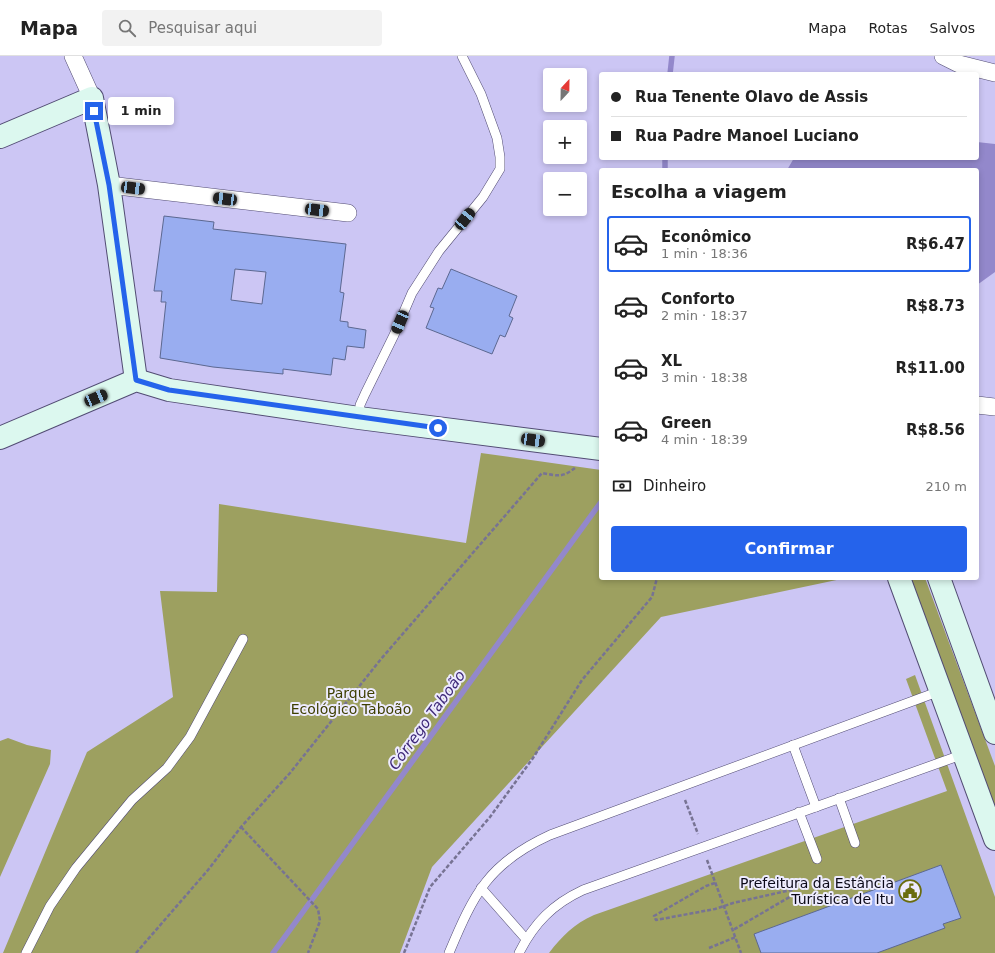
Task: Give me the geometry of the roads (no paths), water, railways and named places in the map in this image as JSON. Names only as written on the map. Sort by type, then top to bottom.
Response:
[{"type":"street","points":[[73,56],[92,98],[109,185],[136,380]]},
{"type":"street","points":[[943,56],[959,64],[995,73]]},
{"type":"street","points":[[0,138],[92,98]]},
{"type":"street","points":[[109,185],[348,214]]},
{"type":"street","points":[[0,438],[136,380],[169,390],[359,418],[599,449]]},
{"type":"street","points":[[979,405],[995,407]]},
{"type":"street","points":[[900,580],[995,839]]},
{"type":"street","points":[[939,580],[995,734]]},
{"type":"lane","points":[[359,418],[360,405],[394,336],[412,294],[439,251],[483,197],[500,168],[497,138],[481,94],[462,56]]},
{"type":"lane","points":[[26,953],[50,906],[76,868],[132,800],[167,768],[190,737],[243,639]]},
{"type":"lane","points":[[449,953],[470,905],[481,888],[494,872],[511,856],[529,845],[543,838],[940,691]]},
{"type":"lane","points":[[793,745],[816,807]]},
{"type":"lane","points":[[519,953],[526,939],[551,910],[572,896],[800,812],[964,754]]},
{"type":"lane","points":[[839,798],[855,843]]},
{"type":"lane","points":[[800,812],[817,859]]},
{"type":"lane","points":[[481,888],[526,939]]},
{"type":"waterway","points":[[670,72],[672,56]]},
{"type":"waterway","points":[[665,160],[665,168]]},
{"type":"waterway","name":"Córrego Taboão","points":[[273,953],[599,505]]},
{"type":"place","name":"Prefeitura da Estância Turística de Itu","points":[[910,891]]},
{"type":"park label","name":"Parque Ecológico Taboão","points":[[351,702]]}]
